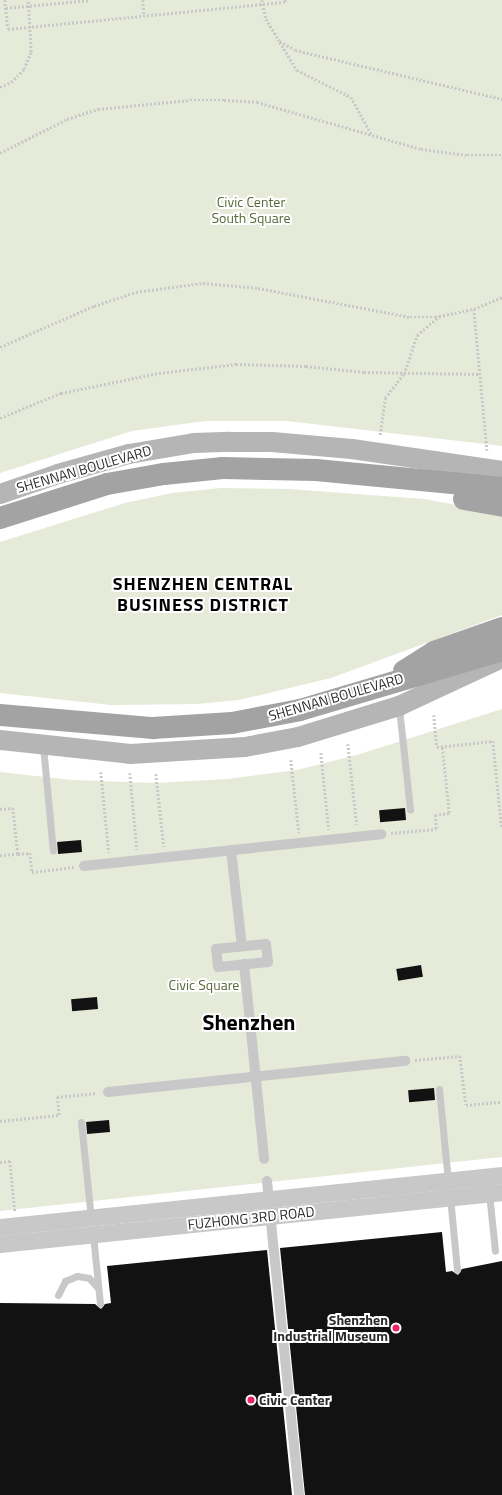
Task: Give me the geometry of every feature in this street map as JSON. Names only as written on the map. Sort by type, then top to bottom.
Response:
[{"type":"main road","name":"SHENNAN BOULEVARD","points":[[0,494],[58,474],[130,454],[194,443],[272,442],[352,449],[502,471]]},
{"type":"main road","name":"SHENNAN BOULEVARD","points":[[6,518],[107,484],[193,470],[285,468],[502,488]]},
{"type":"main road","points":[[390,478],[425,493],[502,506]]},
{"type":"main road","points":[[381,685],[434,652],[502,628]]},
{"type":"main road","name":"SHENNAN BOULEVARD","points":[[0,715],[56,722],[153,728],[232,723],[300,710],[502,650]]},
{"type":"main road","name":"SHENNAN BOULEVARD","points":[[0,740],[130,754],[245,748],[298,737],[399,706],[502,658]]},
{"type":"main road","points":[[0,705],[56,722]]},
{"type":"street","points":[[84,866],[381,834]]},
{"type":"street","points":[[232,850],[242,946]]},
{"type":"street","points":[[266,944],[268,962],[244,964],[218,967],[216,949],[266,944]]},
{"type":"street","points":[[244,964],[264,1159]]},
{"type":"street","points":[[108,1092],[405,1061]]},
{"type":"street","name":"FUZHONG 3RD ROAD","points":[[0,1227],[502,1175]]},
{"type":"street","points":[[267,1181],[299,1495]]},
{"type":"street","name":"FUZHONG 3RD ROAD","points":[[0,1244],[496,1193]]},
{"type":"lane","points":[[399,706],[410,810]]},
{"type":"lane","points":[[43,745],[53,851]]},
{"type":"lane","points":[[439,1089],[458,1270]]},
{"type":"lane","points":[[81,1122],[100,1304]]},
{"type":"lane","points":[[494,1251],[496,1193]]},
{"type":"lane","points":[[58,1295],[66,1281],[77,1276],[89,1278],[98,1288]]},
{"type":"path","points":[[6,0],[8,29],[285,2],[285,0]]},
{"type":"path","points":[[0,87],[11,82],[24,69],[31,52],[28,0]]},
{"type":"path","points":[[6,8],[90,0]]},
{"type":"path","points":[[143,0],[144,16]]},
{"type":"path","points":[[262,0],[266,19],[297,70],[351,97],[372,136]]},
{"type":"path","points":[[280,41],[295,50],[502,99]]},
{"type":"path","points":[[0,153],[67,119],[98,109],[190,100],[256,102],[372,136],[437,152],[467,156],[502,155]]},
{"type":"path","points":[[0,347],[94,306],[136,292],[203,283],[258,288],[410,317],[441,316],[474,309],[502,298]]},
{"type":"path","points":[[474,309],[487,450]]},
{"type":"path","points":[[380,435],[386,398],[404,374],[418,335],[441,316]]},
{"type":"path","points":[[0,418],[61,393],[159,373],[236,364],[306,366],[404,374],[480,374]]},
{"type":"path","points":[[434,715],[437,747],[493,741],[502,829]]},
{"type":"path","points":[[348,744],[358,836]]},
{"type":"path","points":[[381,834],[436,829],[435,814],[449,813],[442,746]]},
{"type":"path","points":[[321,753],[330,840]]},
{"type":"path","points":[[291,760],[300,843]]},
{"type":"path","points":[[101,772],[110,863]]},
{"type":"path","points":[[130,773],[138,860]]},
{"type":"path","points":[[156,774],[165,857]]},
{"type":"path","points":[[0,809],[13,808],[18,854]]},
{"type":"path","points":[[0,856],[30,853],[32,872],[84,866]]},
{"type":"path","points":[[405,1061],[460,1056],[466,1105],[502,1102]]},
{"type":"path","points":[[0,1121],[59,1115],[57,1097],[108,1092]]},
{"type":"path","points":[[0,1162],[10,1161],[16,1214]]},
{"type":"green space","name":"Civic Center South Square","points":[[0,0],[502,0],[502,446],[287,421],[205,421],[132,431],[0,473]]},
{"type":"green space","points":[[221,488],[289,489],[424,499],[502,513],[502,615],[331,678],[239,700],[197,704],[111,705],[0,693],[0,542],[125,503],[172,493]]},
{"type":"green space","name":"Civic Square","points":[[502,709],[502,1157],[0,1211],[0,772],[72,780],[155,783],[228,779],[297,770],[360,754]]},
{"type":"building","points":[[405,808],[406,820],[380,822],[379,810]]},
{"type":"building","points":[[81,840],[82,852],[58,854],[57,842]]},
{"type":"building","points":[[421,965],[423,977],[398,981],[396,969]]},
{"type":"building","points":[[97,997],[98,1009],[72,1011],[71,999]]},
{"type":"building","points":[[434,1088],[435,1100],[409,1102],[408,1090]]},
{"type":"building","points":[[109,1120],[110,1132],[87,1134],[86,1122]]},
{"type":"building","points":[[442,1232],[446,1272],[452,1271],[458,1275],[462,1269],[502,1261],[502,1495],[305,1495],[280,1248]]},
{"type":"building","points":[[267,1250],[292,1495],[0,1495],[0,1303],[95,1304],[101,1309],[105,1304],[111,1303],[107,1266]]},
{"type":"place","name":"Shenzhen Industrial Museum","points":[[396,1328]]},
{"type":"place","name":"Civic Center","points":[[251,1400]]},
{"type":"district","name":"SHENZHEN CENTRAL BUSINESS DISTRICT","points":[[203,595]]},
{"type":"district","name":"Shenzhen","points":[[249,1023]]}]
